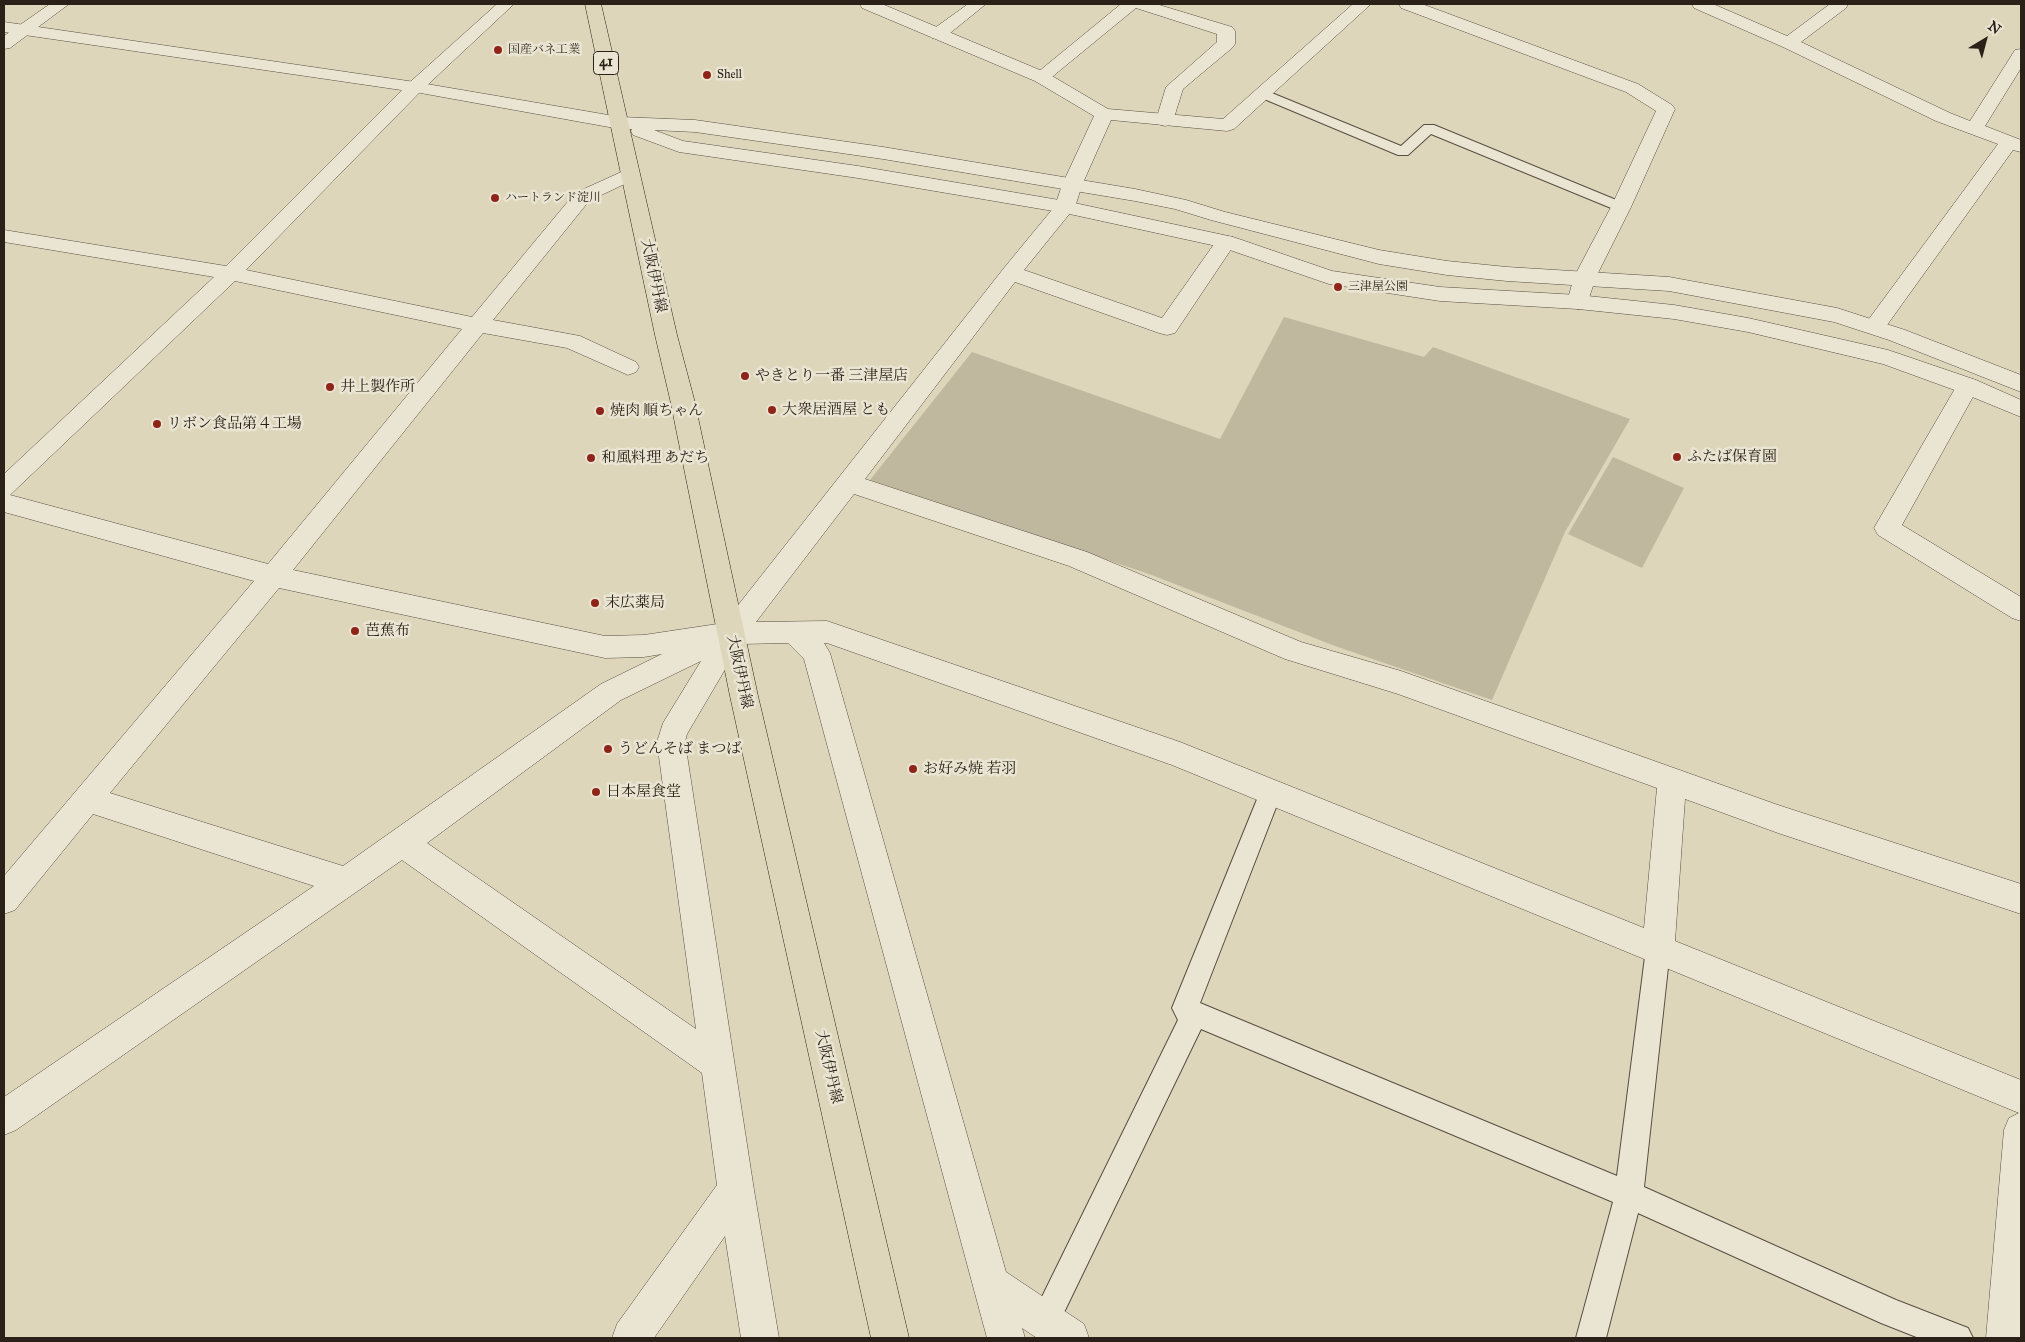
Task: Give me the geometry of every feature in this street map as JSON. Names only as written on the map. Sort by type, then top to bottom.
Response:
[{"type":"main road","name":"大阪伊丹線","points":[[594,4],[630,174],[682,399],[746,706],[890,1338]]},
{"type":"street","points":[[4,44],[62,4]]},
{"type":"street","points":[[4,488],[231,273],[415,87],[506,4]]},
{"type":"street","points":[[868,4],[1041,77],[1104,114],[1227,126],[1363,4]]},
{"type":"street","points":[[938,34],[978,4]]},
{"type":"street","points":[[1041,77],[1131,4]]},
{"type":"street","points":[[1140,4],[1226,31],[1226,44],[1175,87],[1165,120]]},
{"type":"street","points":[[1407,4],[1632,88],[1666,109],[1621,206],[1585,277],[1578,302]]},
{"type":"street","points":[[1700,4],[1943,117],[2016,143],[1874,328]]},
{"type":"street","points":[[1789,44],[1840,4]]},
{"type":"street","points":[[4,28],[415,87],[620,123],[695,126],[882,153],[1179,204],[1218,216],[1379,257],[1447,268],[1507,274],[1585,277],[1669,284],[1837,315],[2021,384]]},
{"type":"street","points":[[1975,128],[2021,54]]},
{"type":"street","points":[[760,1338],[736,1190],[671,742],[673,732],[732,633],[1010,273],[1065,207],[1072,185],[1104,114]]},
{"type":"street","points":[[620,123],[679,146],[858,172],[1065,207],[1226,242],[1329,277],[1440,294],[1578,302],[1674,312],[1748,325],[1888,358],[1968,386],[2021,409]]},
{"type":"street","points":[[4,899],[273,576],[582,197],[630,174]]},
{"type":"street","points":[[4,236],[231,273],[477,325],[572,341],[628,367]]},
{"type":"street","points":[[1010,273],[1167,328],[1226,242]]},
{"type":"street","points":[[1968,386],[1887,528],[2021,610]]},
{"type":"street","points":[[849,483],[1078,559],[1295,651],[1401,683],[1778,819],[2021,899]]},
{"type":"street","points":[[4,503],[273,576],[605,647],[644,646],[732,633],[826,632],[1180,756],[2021,1097]]},
{"type":"street","points":[[794,632],[816,653],[1006,1338]]},
{"type":"street","points":[[4,1118],[402,843],[611,692],[732,633]]},
{"type":"street","points":[[1658,949],[1672,780]]},
{"type":"street","points":[[87,800],[346,882]]},
{"type":"street","points":[[402,843],[718,1065]]},
{"type":"street","points":[[2005,1338],[2021,1130]]},
{"type":"street","points":[[631,1338],[736,1190]]},
{"type":"street","points":[[991,1284],[1058,1330]]},
{"type":"lane","points":[[1262,94],[1403,152],[1429,128],[1621,206]]},
{"type":"lane","points":[[1192,1018],[1185,1008],[1271,792]]},
{"type":"lane","points":[[1591,1338],[1629,1195],[1658,949]]},
{"type":"lane","points":[[1058,1330],[1195,1014],[1629,1195],[1891,1313],[1958,1338]]},
{"type":"shaded area","points":[[1284,317],[1424,357],[1433,347],[1630,419],[1565,532],[1492,700],[1335,646],[1149,574],[870,480],[972,352],[1220,439]]},
{"type":"shaded area","points":[[1613,457],[1684,488],[1642,568],[1568,534]]},
{"type":"place","name":"国産バネ工業","points":[[498,50]]},
{"type":"place","name":"Shell","points":[[707,75]]},
{"type":"place","name":"ハートランド淀川","points":[[495,198]]},
{"type":"place","name":"三津屋公園","points":[[1338,287]]},
{"type":"place","name":"やきとり一番 三津屋店","points":[[745,376]]},
{"type":"place","name":"井上製作所","points":[[330,387]]},
{"type":"place","name":"大衆居酒屋 とも","points":[[772,410]]},
{"type":"place","name":"焼肉 順ちゃん","points":[[600,411]]},
{"type":"place","name":"リボン食品第４工場","points":[[157,424]]},
{"type":"place","name":"ふたば保育園","points":[[1677,457]]},
{"type":"place","name":"和風料理 あだち","points":[[591,458]]},
{"type":"place","name":"末広薬局","points":[[595,603]]},
{"type":"place","name":"芭蕉布","points":[[355,631]]},
{"type":"place","name":"うどんそば まつば","points":[[608,749]]},
{"type":"place","name":"お好み焼 若羽","points":[[913,769]]},
{"type":"place","name":"日本屋食堂","points":[[596,792]]}]
